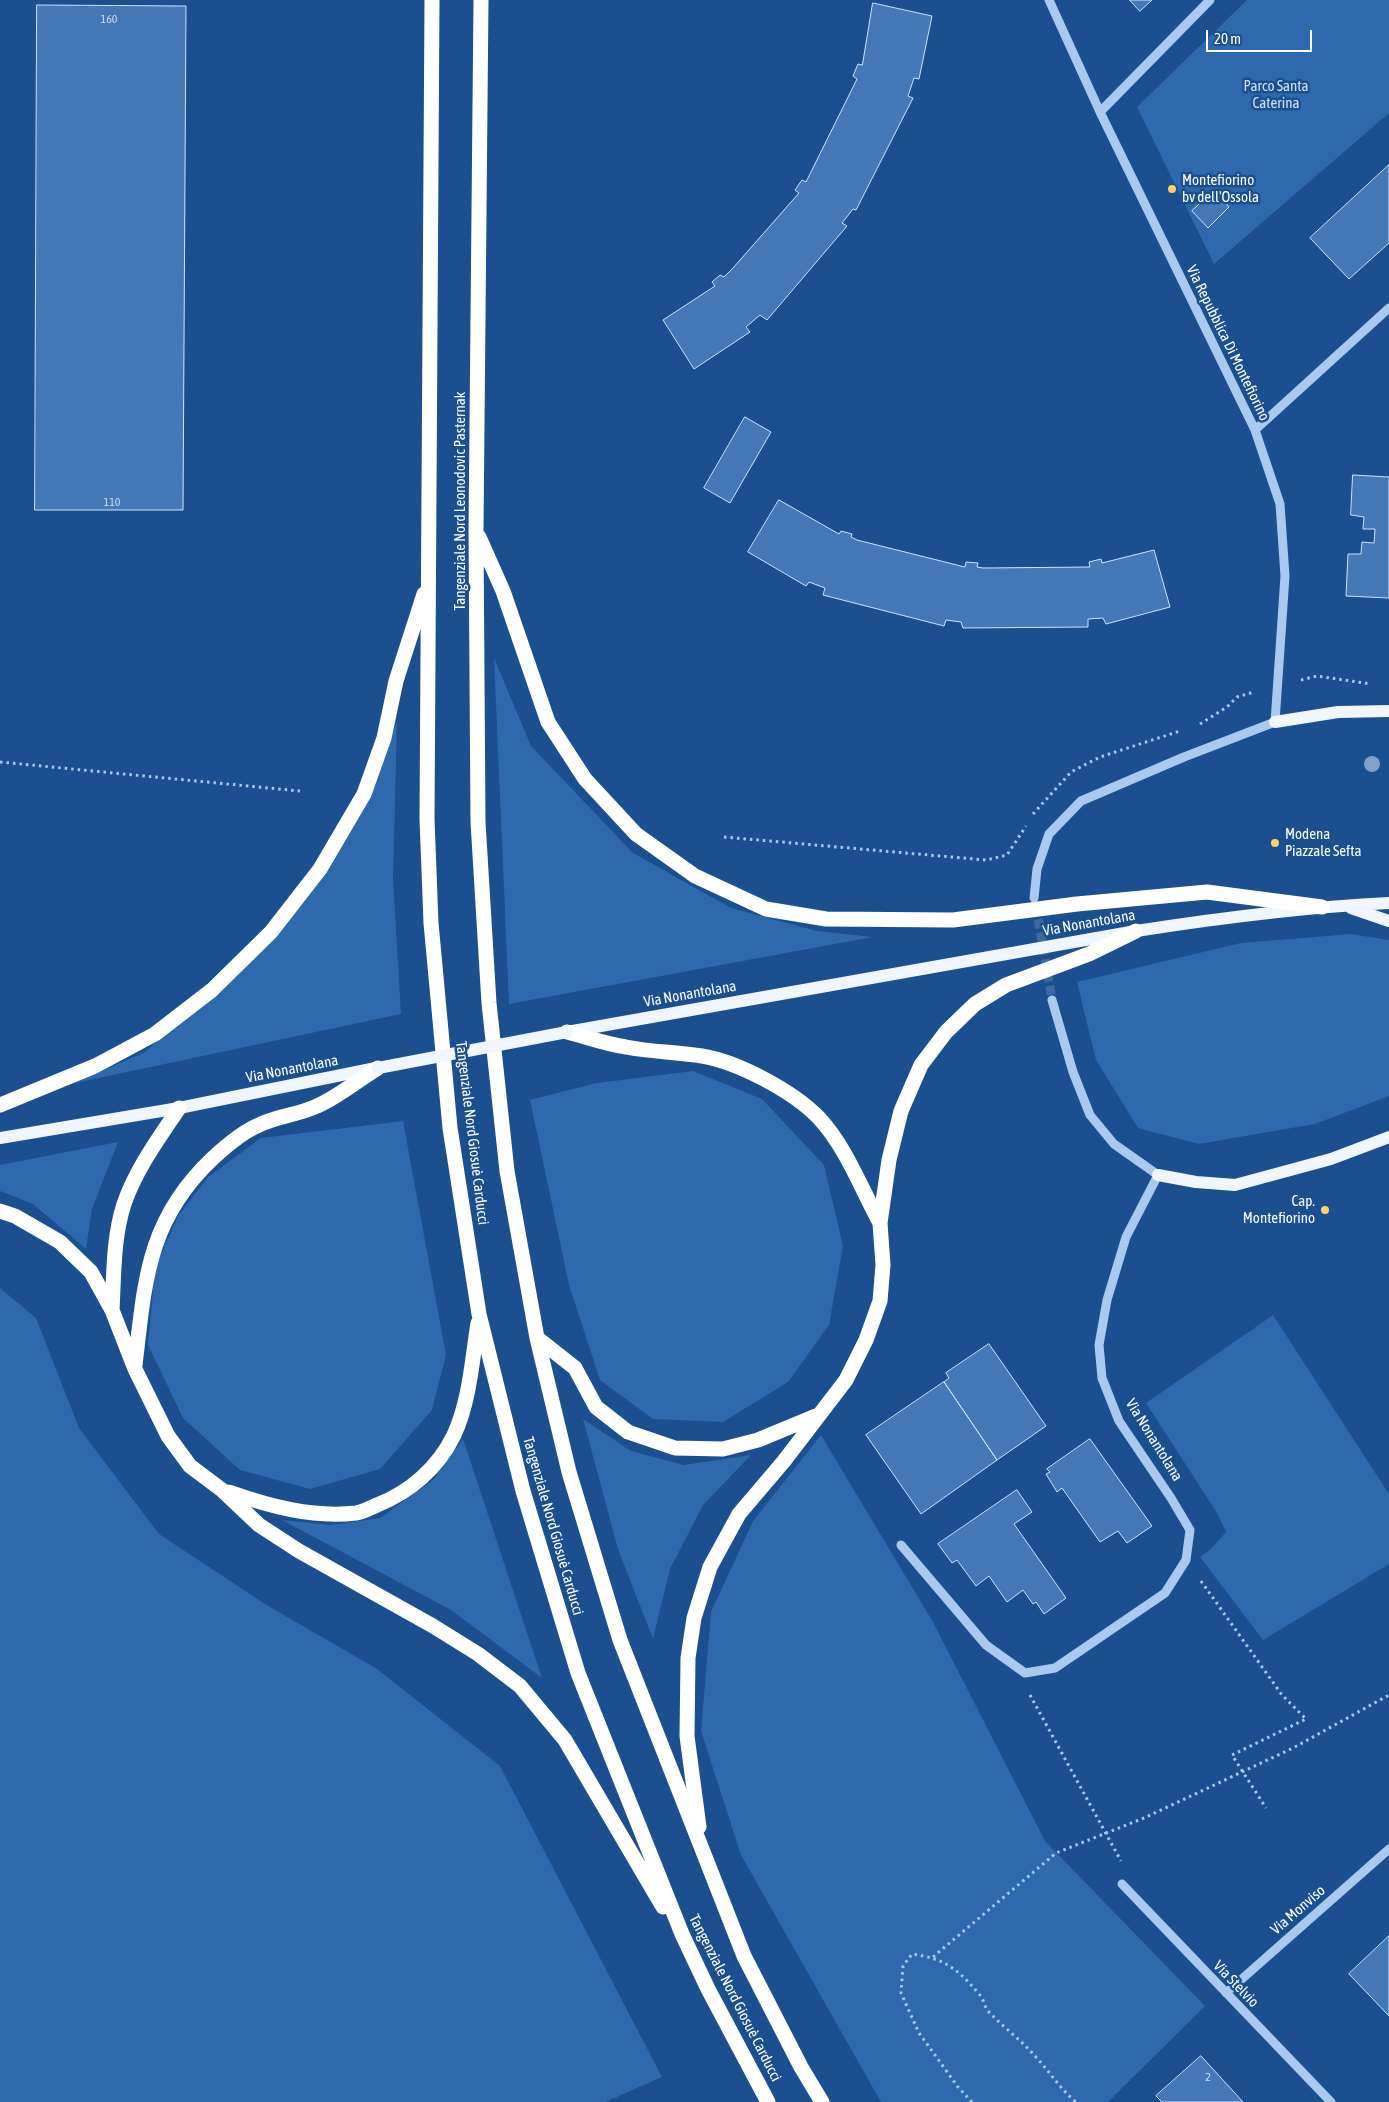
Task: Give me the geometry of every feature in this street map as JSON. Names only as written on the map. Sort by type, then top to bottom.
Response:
[{"type":"highway","name":"Tangenziale Nord Leonodovic Pasternak","points":[[431,923],[428,819],[428,581],[432,0]]},
{"type":"highway","name":"Tangenziale Nord Leonodovic Pasternak","points":[[481,0],[476,531],[478,822],[489,1002]]},
{"type":"highway","points":[[476,531],[503,591],[548,722],[585,779],[636,834],[694,876],[766,908],[826,919],[953,920],[1077,904],[1207,892],[1322,907]]},
{"type":"highway","points":[[0,1105],[96,1066],[155,1034],[212,990],[271,932],[320,869],[364,794],[384,738],[396,682],[428,581]]},
{"type":"highway","name":"Tangenziale Nord Giosuè Carducci","points":[[431,923],[450,1128],[479,1314],[523,1490],[578,1673],[682,1934],[708,1989],[768,2102]]},
{"type":"highway","points":[[702,1851],[687,1736],[688,1667],[694,1618],[710,1567],[739,1514],[784,1461],[846,1380],[866,1340],[880,1301],[883,1265],[880,1223],[889,1160],[901,1111],[921,1065],[946,1032],[975,1004],[1006,985],[1089,954],[1136,931]]},
{"type":"highway","name":"Tangenziale Nord Giosuè Carducci","points":[[489,1002],[506,1171],[537,1338],[569,1472],[620,1640],[744,1956],[801,2066],[822,2102]]},
{"type":"highway","points":[[567,1032],[626,1048],[705,1056],[740,1068],[782,1089],[802,1102],[819,1118],[834,1139],[880,1223]]},
{"type":"highway","points":[[135,1369],[143,1296],[150,1258],[166,1217],[193,1177],[227,1145],[258,1125],[317,1106],[378,1068]]},
{"type":"highway","points":[[112,1310],[115,1246],[124,1204],[142,1166],[179,1108]]},
{"type":"highway","points":[[0,1211],[14,1216],[60,1242],[91,1272],[112,1310],[135,1369],[168,1436],[190,1466],[222,1490],[260,1525],[299,1551],[456,1640],[520,1686],[565,1740],[648,1884],[682,1934]]},
{"type":"highway","points":[[222,1490],[267,1506],[321,1514],[358,1513],[397,1497],[414,1485],[436,1464],[454,1435],[464,1406],[469,1382],[479,1314]]},
{"type":"highway","points":[[537,1338],[575,1368],[596,1407],[628,1432],[675,1448],[723,1449],[758,1440],[818,1415]]},
{"type":"main road","points":[[1275,722],[1338,712],[1389,711]]},
{"type":"main road","name":"Via Nonantolana","points":[[0,1138],[179,1108],[567,1032],[1136,931],[1230,917],[1344,905],[1389,903]]},
{"type":"main road","points":[[1344,905],[1389,922]]},
{"type":"main road","points":[[1158,1175],[1196,1182],[1235,1185],[1331,1159],[1389,1138]]},
{"type":"street","name":"Via Repubblica Di Montefiorino","points":[[1049,0],[1100,112],[1255,430],[1280,504],[1285,576],[1275,722]]},
{"type":"street","points":[[1100,112],[1210,0]]},
{"type":"street","points":[[1255,430],[1389,308]]},
{"type":"street","points":[[1034,898],[1037,869],[1049,834],[1081,801],[1184,757],[1275,722]]},
{"type":"street","points":[[1052,1000],[1073,1072],[1090,1116],[1114,1144],[1158,1175]]},
{"type":"street","name":"Via Nonantolana","points":[[901,1545],[986,1644],[1025,1673],[1056,1668],[1165,1592],[1186,1560],[1190,1530],[1172,1498],[1119,1420],[1102,1378],[1099,1345],[1107,1300],[1126,1237],[1158,1175]]},
{"type":"street","name":"Via Monviso","points":[[1226,1993],[1389,1849]]},
{"type":"street","name":"Via Stelvio","points":[[1122,1884],[1331,2102]]},
{"type":"path","points":[[1197,726],[1227,707],[1237,697],[1277,685],[1317,676],[1375,685]]},
{"type":"path","points":[[1033,814],[1038,806],[1071,772],[1100,757],[1188,729]]},
{"type":"path","points":[[0,762],[300,792]]},
{"type":"path","points":[[724,837],[986,860],[1007,855],[1028,823]]},
{"type":"path","points":[[1186,1560],[1282,1695],[1306,1719],[1232,1755],[1266,1808]]},
{"type":"path","points":[[1013,1664],[1125,1869]]},
{"type":"path","points":[[933,1957],[1056,1853],[1144,1818],[1293,1748],[1389,1695]]},
{"type":"path","points":[[972,2102],[958,2087],[919,2033],[901,1993],[903,1966],[912,1954],[933,1957],[957,1971],[981,1996],[986,2008],[1007,2031],[1035,2056],[1064,2092],[1076,2102]]},
{"type":"green space","name":"Parco Santa Caterina","points":[[1247,0],[1389,0],[1389,113],[1214,264],[1137,107]]},
{"type":"green space","points":[[494,658],[531,746],[633,853],[731,908],[817,931],[873,937],[509,1004]]},
{"type":"green space","points":[[397,721],[393,879],[401,1014],[75,1083],[145,1052],[281,930],[348,836]]},
{"type":"green space","points":[[1351,934],[1389,940],[1389,1096],[1315,1124],[1199,1144],[1138,1128],[1096,1060],[1077,982],[1241,943]]},
{"type":"green space","points":[[693,1071],[762,1099],[824,1165],[843,1246],[829,1325],[788,1382],[723,1422],[653,1419],[600,1380],[569,1285],[530,1100],[597,1083]]},
{"type":"green space","points":[[403,1121],[446,1355],[432,1410],[380,1469],[310,1489],[240,1470],[183,1418],[148,1345],[155,1268],[178,1216],[208,1177],[261,1138]]},
{"type":"green space","points":[[118,1142],[92,1209],[86,1249],[33,1204],[0,1191],[0,1165]]},
{"type":"green space","points":[[0,1288],[36,1318],[79,1428],[159,1534],[265,1604],[377,1669],[500,1766],[662,2077],[605,2102],[0,2102]]},
{"type":"green space","points":[[1273,1315],[1389,1494],[1389,1564],[1263,1640],[1200,1557],[1210,1550],[1226,1532],[1217,1513],[1146,1403]]},
{"type":"green space","points":[[583,1419],[631,1451],[684,1465],[751,1455],[703,1505],[670,1569],[653,1639],[618,1549]]},
{"type":"green space","points":[[821,1435],[933,1622],[1045,1841],[1205,2006],[1108,2102],[881,2102],[741,1855],[701,1731],[711,1612],[753,1521]]},
{"type":"green space","points":[[463,1439],[542,1678],[451,1610],[282,1520],[331,1525],[380,1518],[433,1480]]},
{"type":"building","points":[[1130,0],[1152,0],[1140,11]]},
{"type":"building","points":[[873,3],[932,16],[919,79],[914,78],[908,96],[913,98],[856,210],[853,209],[842,223],[847,226],[767,320],[760,315],[746,327],[750,332],[694,369],[663,320],[715,286],[712,282],[720,275],[724,277],[733,268],[799,193],[795,190],[802,180],[806,182],[857,79],[853,76],[858,64],[862,65]]},
{"type":"building","points":[[37,5],[186,6],[183,510],[35,510]]},
{"type":"building","points":[[1389,165],[1389,243],[1349,279],[1310,238]]},
{"type":"building","points":[[1215,190],[1229,207],[1208,228],[1192,211]]},
{"type":"building","points":[[745,417],[771,432],[730,503],[704,488]]},
{"type":"building","points":[[1353,475],[1389,477],[1389,598],[1346,596],[1348,554],[1361,554],[1362,542],[1374,543],[1375,529],[1363,529],[1364,517],[1351,515]]},
{"type":"building","points":[[779,500],[839,534],[841,531],[852,534],[851,537],[857,540],[965,567],[966,562],[978,563],[977,567],[983,568],[1090,567],[1089,562],[1101,559],[1102,563],[1154,550],[1170,607],[1106,624],[1103,618],[1088,619],[1088,627],[963,628],[961,622],[946,620],[944,626],[823,595],[825,588],[809,582],[806,586],[748,552]]},
{"type":"building","points":[[989,1344],[1046,1426],[997,1460],[944,1382],[949,1378],[946,1373]]},
{"type":"building","points":[[944,1382],[997,1460],[921,1514],[866,1435]]},
{"type":"building","points":[[1090,1439],[1152,1526],[1127,1543],[1118,1531],[1100,1542],[1062,1488],[1057,1492],[1046,1474],[1050,1472],[1047,1469]]},
{"type":"building","points":[[1017,1490],[1032,1512],[1014,1524],[1066,1598],[1044,1614],[1036,1602],[1033,1604],[1023,1590],[1007,1602],[989,1576],[976,1586],[957,1560],[952,1563],[938,1544]]},
{"type":"building","points":[[1389,1936],[1389,2016],[1349,1974]]},
{"type":"building","points":[[1201,2056],[1243,2102],[1162,2102],[1156,2096]]},
{"type":"tunnel","points":[[1036,906],[1052,1000]]},
{"type":"place","name":"Montefiorino bv dell'Ossola","points":[[1172,189]]},
{"type":"place","name":"Modena Piazzale Sefta","points":[[1275,843]]},
{"type":"place","name":"Cap. Montefiorino","points":[[1325,1210]]}]
